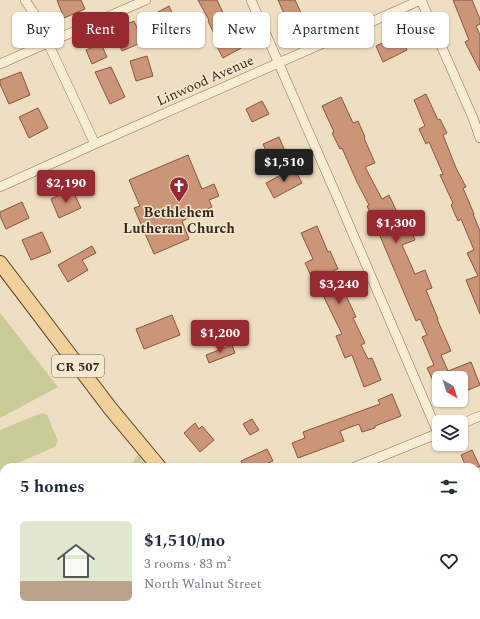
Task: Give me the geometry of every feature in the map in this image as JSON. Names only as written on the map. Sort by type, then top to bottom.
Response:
[{"type":"main road","name":"CR 507","points":[[0,263],[110,408],[156,463]]},
{"type":"street","points":[[26,0],[33,12]]},
{"type":"street","points":[[64,36],[146,0]]},
{"type":"street","points":[[251,0],[432,419]]},
{"type":"street","points":[[421,0],[473,118],[480,138]]},
{"type":"street","name":"Linwood Avenue","points":[[0,187],[421,0]]},
{"type":"street","points":[[0,64],[37,48]]},
{"type":"street","points":[[50,48],[95,144]]},
{"type":"street","points":[[468,421],[480,416]]},
{"type":"street","points":[[365,463],[432,435]]},
{"type":"green space","points":[[0,313],[58,387],[0,418]]},
{"type":"green space","points":[[43,413],[47,415],[58,441],[55,447],[17,463],[0,463],[0,430]]},
{"type":"green space","points":[[138,454],[144,463],[132,463]]},
{"type":"building","points":[[57,0],[81,0],[85,9],[78,12],[72,12],[72,15],[64,18],[64,12],[62,12]]},
{"type":"building","points":[[198,0],[217,0],[223,12],[213,12],[213,31],[208,21],[209,20]]},
{"type":"building","points":[[278,0],[295,0],[301,12],[283,12]]},
{"type":"building","points":[[453,0],[472,0],[480,19],[480,24],[476,26],[480,35],[480,71],[465,42],[469,40]]},
{"type":"building","points":[[169,6],[172,12],[158,12]]},
{"type":"building","points":[[134,21],[137,28],[137,45],[129,48],[129,23]]},
{"type":"building","points":[[382,43],[382,48],[406,48],[407,50],[383,62],[376,46]]},
{"type":"building","points":[[91,48],[103,48],[107,57],[92,64],[86,50]]},
{"type":"building","points":[[121,48],[129,48],[122,51]]},
{"type":"building","points":[[218,48],[241,48],[223,58]]},
{"type":"building","points":[[147,56],[153,76],[136,81],[130,61]]},
{"type":"building","points":[[111,67],[125,97],[110,104],[95,72]]},
{"type":"building","points":[[21,72],[30,95],[9,104],[0,84],[0,80]]},
{"type":"building","points":[[426,94],[438,120],[440,119],[447,133],[443,135],[456,168],[466,187],[463,188],[480,231],[480,314],[466,280],[478,276],[467,253],[474,250],[461,219],[458,221],[451,205],[453,203],[440,175],[443,174],[429,142],[426,144],[419,129],[425,126],[414,100]]},
{"type":"building","points":[[341,97],[353,123],[358,121],[375,163],[365,167],[382,199],[389,195],[403,225],[408,223],[415,240],[402,245],[415,274],[425,270],[432,288],[426,290],[451,351],[441,355],[448,371],[432,371],[432,378],[427,368],[434,365],[422,337],[427,335],[420,319],[416,321],[380,236],[381,235],[367,206],[369,205],[342,148],[340,149],[332,133],[334,132],[322,106]]},
{"type":"building","points":[[262,101],[269,114],[252,122],[246,109]]},
{"type":"building","points":[[38,108],[48,128],[29,138],[19,117]]},
{"type":"building","points":[[279,137],[285,151],[269,158],[263,144]]},
{"type":"building","points":[[188,155],[202,189],[214,184],[219,196],[209,200],[212,207],[182,221],[189,239],[154,254],[134,208],[140,206],[129,180]]},
{"type":"building","points":[[294,168],[302,183],[274,198],[266,183]]},
{"type":"building","points":[[72,189],[81,208],[59,218],[51,199]]},
{"type":"building","points":[[22,202],[29,218],[6,229],[0,216],[0,212]]},
{"type":"building","points":[[317,226],[328,252],[330,251],[338,269],[334,270],[356,317],[353,318],[365,343],[361,345],[368,359],[372,358],[381,380],[364,387],[352,355],[345,358],[336,336],[342,334],[315,279],[313,280],[305,263],[313,259],[301,233]]},
{"type":"building","points":[[42,232],[51,252],[31,260],[22,240]]},
{"type":"building","points":[[92,246],[96,253],[82,260],[88,270],[68,282],[58,265]]},
{"type":"building","points":[[172,315],[180,335],[144,349],[136,329]]},
{"type":"building","points":[[232,345],[235,353],[209,363],[206,355]]},
{"type":"building","points":[[471,362],[480,385],[468,390],[468,371],[448,371]]},
{"type":"building","points":[[392,394],[401,416],[375,426],[375,428],[362,432],[359,424],[340,431],[344,441],[298,458],[292,443],[305,438],[303,432],[380,404],[378,400]]},
{"type":"building","points":[[252,419],[259,430],[250,435],[243,424]]},
{"type":"building","points":[[195,423],[199,429],[202,426],[214,440],[200,452],[184,433]]},
{"type":"building","points":[[267,449],[273,461],[268,463],[242,463],[241,461]]},
{"type":"building","points":[[472,450],[478,463],[464,463],[461,455]]},
{"type":"place","name":"Bethlehem Lutheran Church","points":[[179,203]]}]
